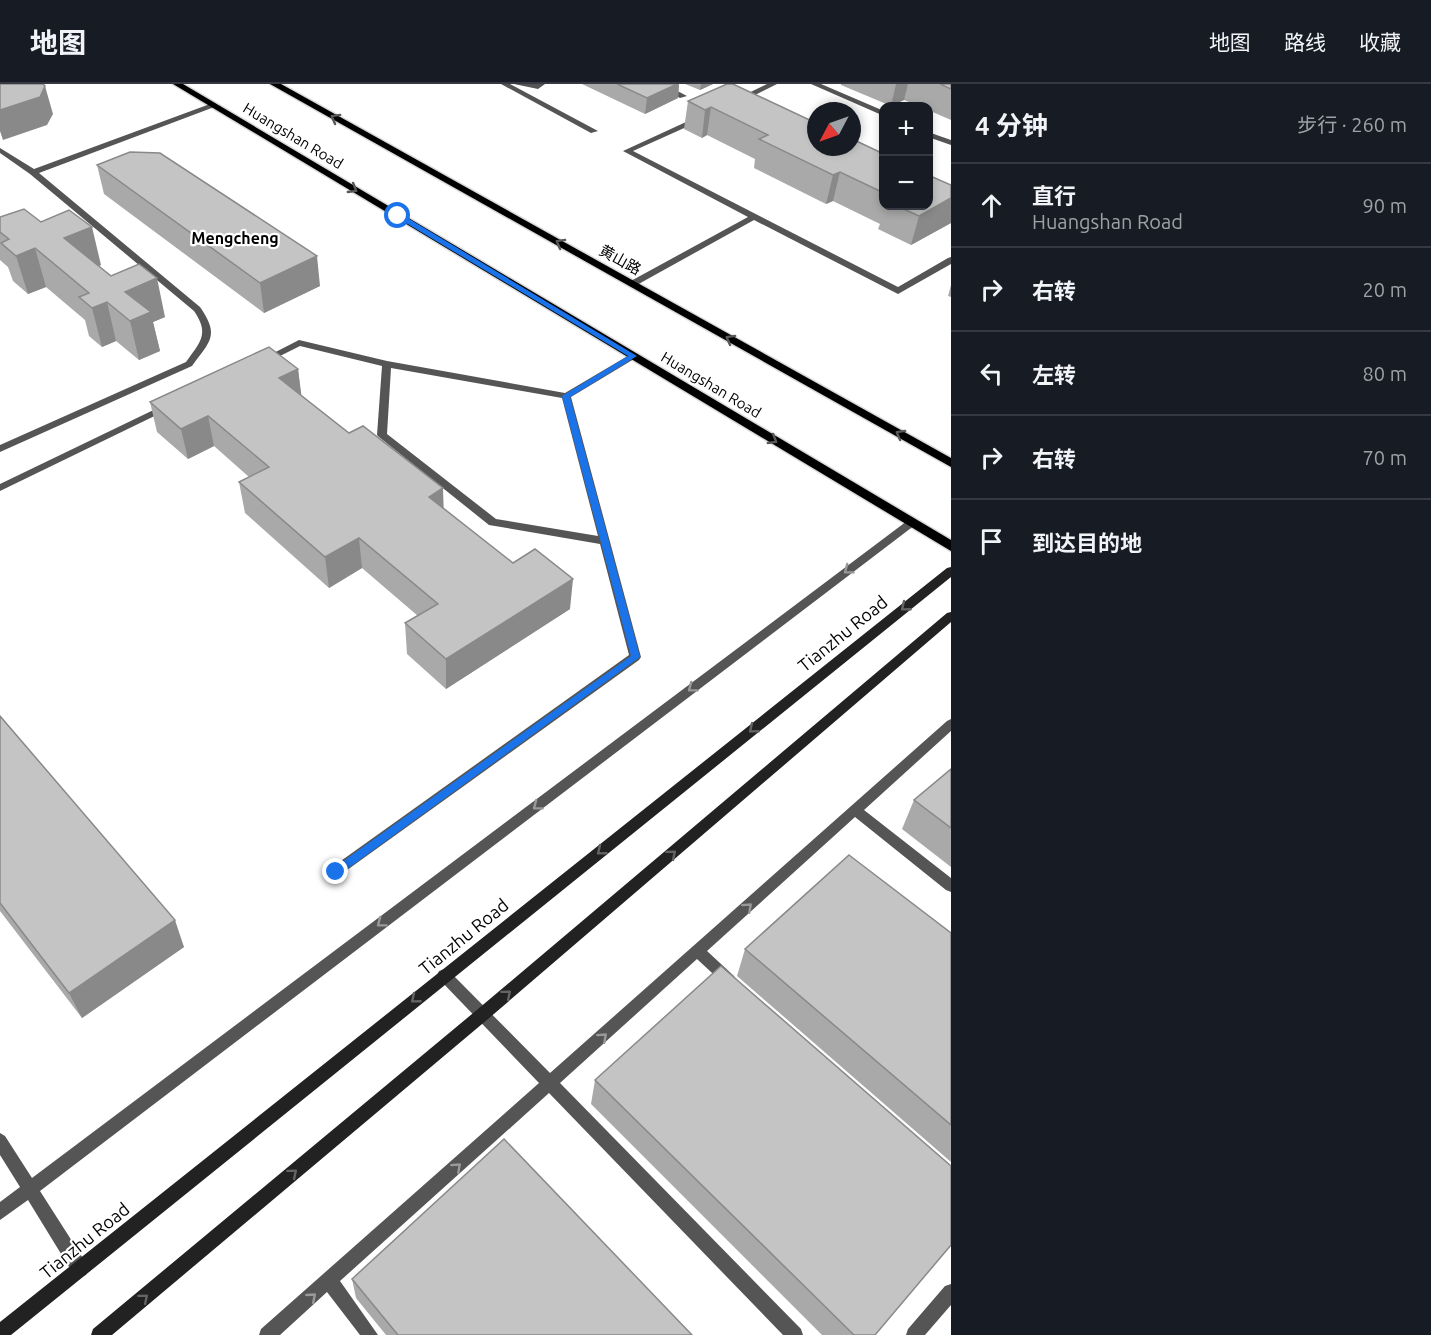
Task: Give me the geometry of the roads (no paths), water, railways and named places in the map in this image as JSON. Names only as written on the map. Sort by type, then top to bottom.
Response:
[{"type":"main road","name":"Huangshan Road","points":[[177,84],[951,546]]},
{"type":"main road","name":"黄山路","points":[[274,84],[951,463]]},
{"type":"street","points":[[505,84],[594,131]]},
{"type":"street","points":[[518,84],[538,87],[541,84]]},
{"type":"street","points":[[658,84],[683,96]]},
{"type":"street","points":[[735,102],[773,84]]},
{"type":"street","points":[[815,84],[879,112]]},
{"type":"street","points":[[33,172],[213,106]]},
{"type":"street","points":[[703,116],[627,151],[898,291],[951,260]]},
{"type":"street","points":[[933,136],[951,143]]},
{"type":"street","points":[[0,150],[33,172],[196,309],[206,322],[207,339],[189,364],[0,449]]},
{"type":"street","points":[[632,284],[754,217]]},
{"type":"street","points":[[256,364],[299,343],[387,364],[566,396],[634,356]]},
{"type":"street","points":[[387,364],[382,435],[493,522],[604,541]]},
{"type":"street","points":[[336,872],[636,657],[566,396]]},
{"type":"street","points":[[0,488],[182,400]]},
{"type":"street","points":[[0,1212],[911,522]]},
{"type":"street","name":"Tianzhu Road","points":[[0,1333],[951,571]]},
{"type":"street","points":[[99,1335],[483,1014],[951,616]]},
{"type":"street","points":[[267,1335],[330,1282],[951,724]]},
{"type":"street","points":[[855,810],[951,886]]},
{"type":"street","points":[[698,951],[742,992]]},
{"type":"street","points":[[444,975],[795,1335]]},
{"type":"street","points":[[0,1141],[80,1269]]},
{"type":"street","points":[[330,1282],[370,1335]]},
{"type":"street","points":[[914,1335],[951,1292]]},
{"type":"district","name":"Mengcheng","points":[[235,238]]}]
